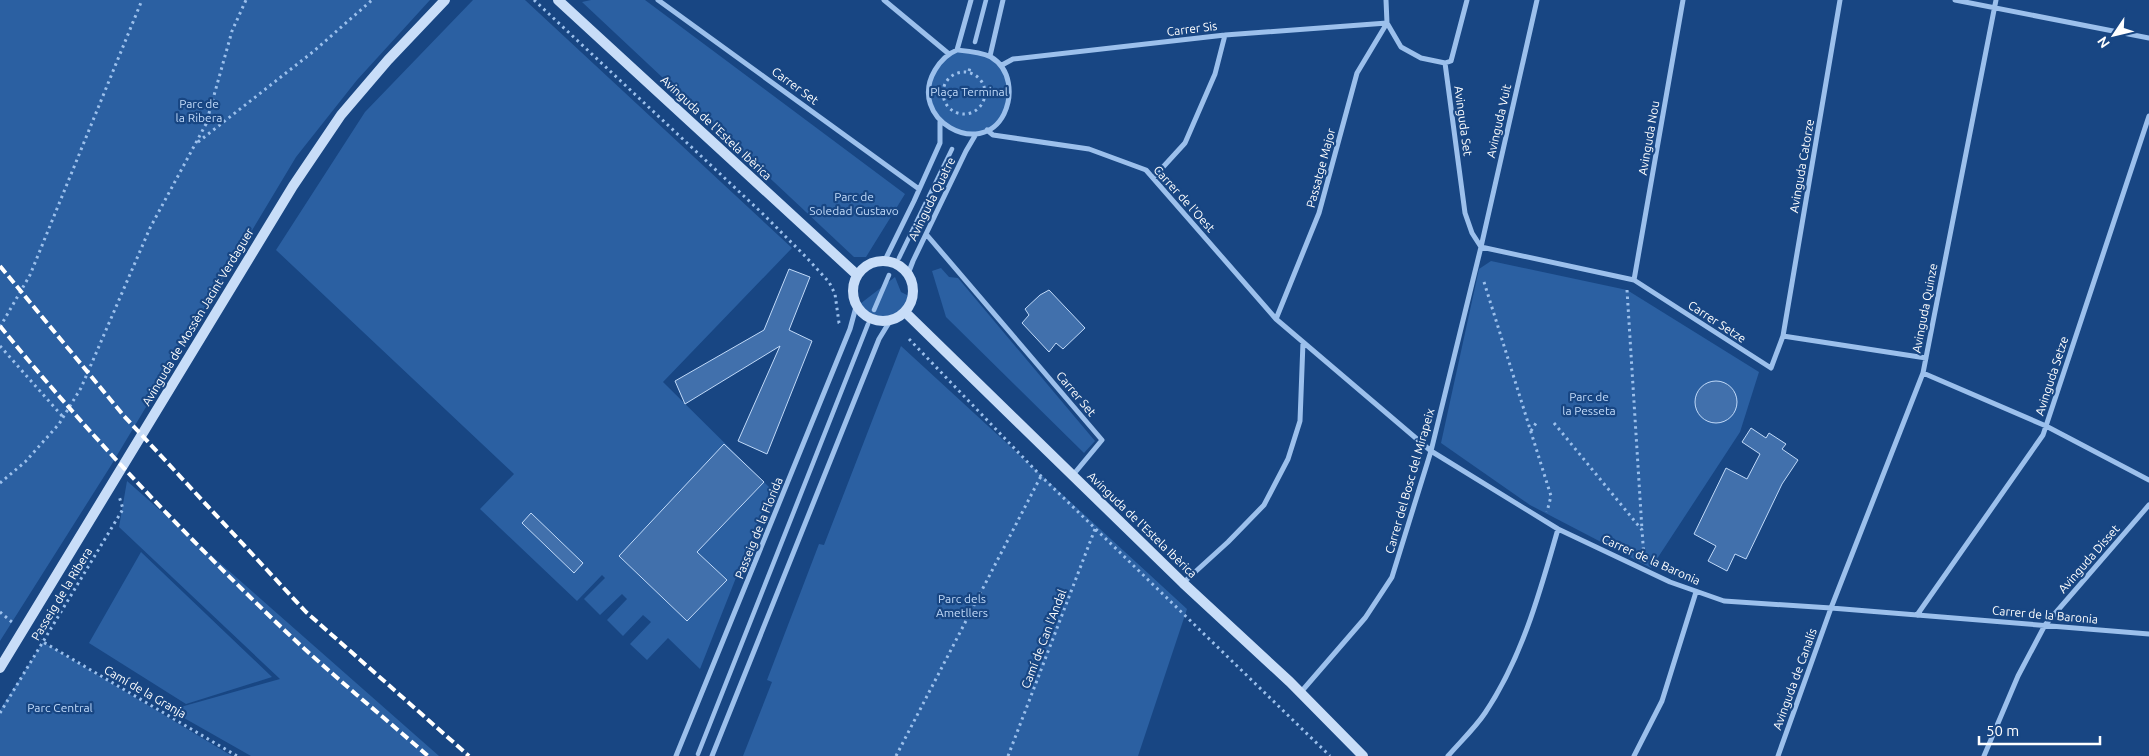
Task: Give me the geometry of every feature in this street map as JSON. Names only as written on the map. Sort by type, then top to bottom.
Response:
[{"type":"main road","name":"Avinguda de Mossèn Jacint Verdaguer","points":[[0,668],[293,186],[341,115],[388,60],[445,0]]},
{"type":"main road","name":"Avinguda de l'Estela Ibèrica","points":[[558,0],[856,274]]},
{"type":"main road","points":[[885,260],[896,264],[908,274],[913,287],[913,298],[905,312],[890,321],[880,322],[870,319],[856,307],[852,286],[856,274],[865,265],[874,261],[885,260]]},
{"type":"main road","name":"Avinguda de l'Estela Ibèrica","points":[[905,312],[1183,583],[1300,692],[1363,756]]},
{"type":"street","name":"Carrer Set","points":[[658,0],[919,189]]},
{"type":"street","points":[[884,0],[948,54]]},
{"type":"street","points":[[957,50],[971,0]]},
{"type":"street","points":[[975,42],[986,0]]},
{"type":"street","points":[[990,56],[1003,0]]},
{"type":"street","points":[[1386,0],[1387,24],[1401,47],[1420,58],[1445,63],[1451,61],[1467,0]]},
{"type":"street","name":"Avinguda Vuit","points":[[1481,247],[1537,0]]},
{"type":"street","name":"Avinguda Nou","points":[[1634,280],[1683,0]]},
{"type":"street","name":"Avinguda Catorze","points":[[1783,336],[1840,0]]},
{"type":"street","points":[[1955,0],[1994,6],[2149,38]]},
{"type":"street","name":"Avinguda Quinze","points":[[1831,608],[1923,373],[1996,0]]},
{"type":"street","name":"Carrer Sis","points":[[1002,65],[1014,60],[1225,35],[1387,24]]},
{"type":"street","name":"Passatge Major","points":[[1276,319],[1319,213],[1356,73],[1387,24]]},
{"type":"street","points":[[1153,178],[1185,143],[1215,74],[1225,35]]},
{"type":"street","points":[[957,50],[990,56],[1002,65],[1009,81],[1010,102],[1001,120],[988,130],[976,134],[957,132],[940,122],[931,107],[928,93],[931,77],[948,54],[957,50]]},
{"type":"street","name":"Avinguda Set","points":[[1445,63],[1465,213],[1472,234],[1481,247]]},
{"type":"street","name":"Avinguda Setze","points":[[1917,615],[2043,435],[2149,116]]},
{"type":"street","name":"Avinguda Quatre","points":[[885,260],[940,143],[940,122]]},
{"type":"street","name":"Carrer de l'Oest","points":[[988,130],[993,135],[1089,149],[1146,170],[1276,319]]},
{"type":"street","name":"Avinguda Quatre","points":[[908,274],[912,261],[976,134]]},
{"type":"street","name":"Avinguda Quatre","points":[[899,258],[952,149]]},
{"type":"street","name":"Carrer Set","points":[[926,234],[1102,440],[1073,475]]},
{"type":"street","name":"Carrer Setze","points":[[1481,247],[1634,280],[1771,368],[1783,336]]},
{"type":"street","name":"Carrer del Bosc del Mirapeix","points":[[1300,692],[1365,618],[1392,577],[1431,451],[1481,247]]},
{"type":"street","points":[[874,310],[889,275]]},
{"type":"street","name":"Passeig de la Florida","points":[[676,756],[850,329],[856,307]]},
{"type":"street","name":"Carrer de la Baronia","points":[[1276,319],[1431,451],[1558,529],[1670,582],[1696,592],[1724,601],[2149,634]]},
{"type":"street","points":[[712,756],[884,329],[890,321]]},
{"type":"street","name":"Passeig de la Florida","points":[[698,754],[868,324]]},
{"type":"street","points":[[1783,336],[1926,358]]},
{"type":"street","points":[[1183,583],[1228,542],[1264,505],[1288,459],[1300,421],[1303,342]]},
{"type":"street","points":[[1923,373],[2046,426],[2149,480]]},
{"type":"street","name":"Avinguda Disset","points":[[1984,756],[2018,676],[2045,625],[2149,505]]},
{"type":"street","points":[[1448,756],[1484,714],[1511,669],[1543,583],[1558,529]]},
{"type":"street","points":[[1634,756],[1662,701],[1696,592]]},
{"type":"street","name":"Avinguda de Canalís","points":[[1778,756],[1831,608]]},
{"type":"path","points":[[0,327],[30,275],[142,0]]},
{"type":"path","points":[[0,483],[25,462],[63,417],[81,388],[150,228],[206,124],[232,31],[246,0]]},
{"type":"path","points":[[195,144],[314,51],[372,0]]},
{"type":"path","points":[[534,0],[762,213],[806,257],[829,282],[835,294],[838,323],[850,329]]},
{"type":"path","points":[[970,71],[971,65]]},
{"type":"path","points":[[962,71],[970,71],[984,84],[985,94],[982,103],[976,110],[969,114],[961,114],[948,106],[944,96],[944,87],[955,74],[962,71]]},
{"type":"path","points":[[960,121],[961,114]]},
{"type":"path","points":[[1482,278],[1551,496],[1547,512]]},
{"type":"path","points":[[1627,290],[1644,565]]},
{"type":"path","points":[[909,339],[1041,476],[1330,756]]},
{"type":"path","points":[[0,346],[63,417]]},
{"type":"path","points":[[1531,431],[1538,420]]},
{"type":"path","points":[[1554,423],[1642,530]]},
{"type":"path","points":[[896,756],[1041,476]]},
{"type":"path","name":"Passeig de la Ribera","points":[[0,713],[123,509],[114,480]]},
{"type":"path","name":"Camí de Can l'Andal","points":[[1008,756],[1096,529]]},
{"type":"path","name":"Camí de la Granja","points":[[43,642],[237,756]]},
{"type":"green space","name":"Parc de la Ribera","points":[[0,0],[430,0],[357,80],[296,157],[110,467],[0,641]]},
{"type":"green space","points":[[473,0],[525,0],[792,248],[663,382],[771,489],[700,669],[668,638],[647,660],[630,644],[651,622],[643,615],[623,636],[607,620],[627,599],[622,594],[600,615],[584,599],[605,578],[602,575],[577,601],[480,509],[514,474],[276,250],[365,112]]},
{"type":"green space","name":"Parc de Soledad Gustavo","points":[[591,0],[645,0],[905,194],[866,257],[854,257],[582,2]]},
{"type":"green space","name":"Plaça Terminal","points":[[957,50],[991,57],[1003,68],[1009,82],[1010,98],[1005,112],[995,124],[982,132],[965,133],[945,125],[933,111],[931,100],[933,75],[938,66]]},
{"type":"green space","name":"Parc de la Pesseta","points":[[1491,261],[1627,290],[1759,372],[1740,432],[1651,568],[1530,505],[1441,443],[1479,269]]},
{"type":"green space","points":[[941,268],[949,277],[958,278],[1095,441],[1084,453],[946,317],[932,271]]},
{"type":"green space","points":[[895,277],[901,292],[913,298],[907,308],[895,320],[888,322],[873,319],[856,307]]},
{"type":"green space","name":"Parc dels Ametllers","points":[[901,346],[1187,609],[1138,756],[743,756],[772,682],[767,680],[819,544],[824,545]]},
{"type":"green space","points":[[127,481],[439,756],[251,756],[170,710],[280,679],[119,527]]},
{"type":"green space","points":[[141,552],[272,677],[186,704],[89,643]]},
{"type":"green space","name":"Parc Central","points":[[43,642],[232,756],[0,756],[0,710]]},
{"type":"building","points":[[789,269],[810,277],[789,330],[812,341],[767,454],[738,441],[780,346],[685,404],[675,381],[764,330]]},
{"type":"building","points":[[1049,290],[1085,328],[1063,349],[1056,343],[1049,352],[1022,323],[1029,315],[1025,309],[1040,295]]},
{"type":"building","points":[[1712,381],[1720,381],[1731,387],[1737,402],[1731,417],[1720,423],[1712,423],[1701,417],[1695,406],[1695,398],[1701,387]]},
{"type":"building","points":[[1751,428],[1766,438],[1769,433],[1786,444],[1782,449],[1798,460],[1782,484],[1746,559],[1735,554],[1727,571],[1708,561],[1716,546],[1694,534],[1726,468],[1747,479],[1760,454],[1742,442]]},
{"type":"building","points":[[724,444],[764,482],[697,552],[727,580],[687,621],[619,556]]},
{"type":"building","points":[[531,513],[583,563],[574,573],[522,523]]},
{"type":"railway","points":[[0,266],[124,416],[306,612],[469,756]]},
{"type":"railway","points":[[0,326],[100,442],[207,554],[298,643],[428,756]]}]
